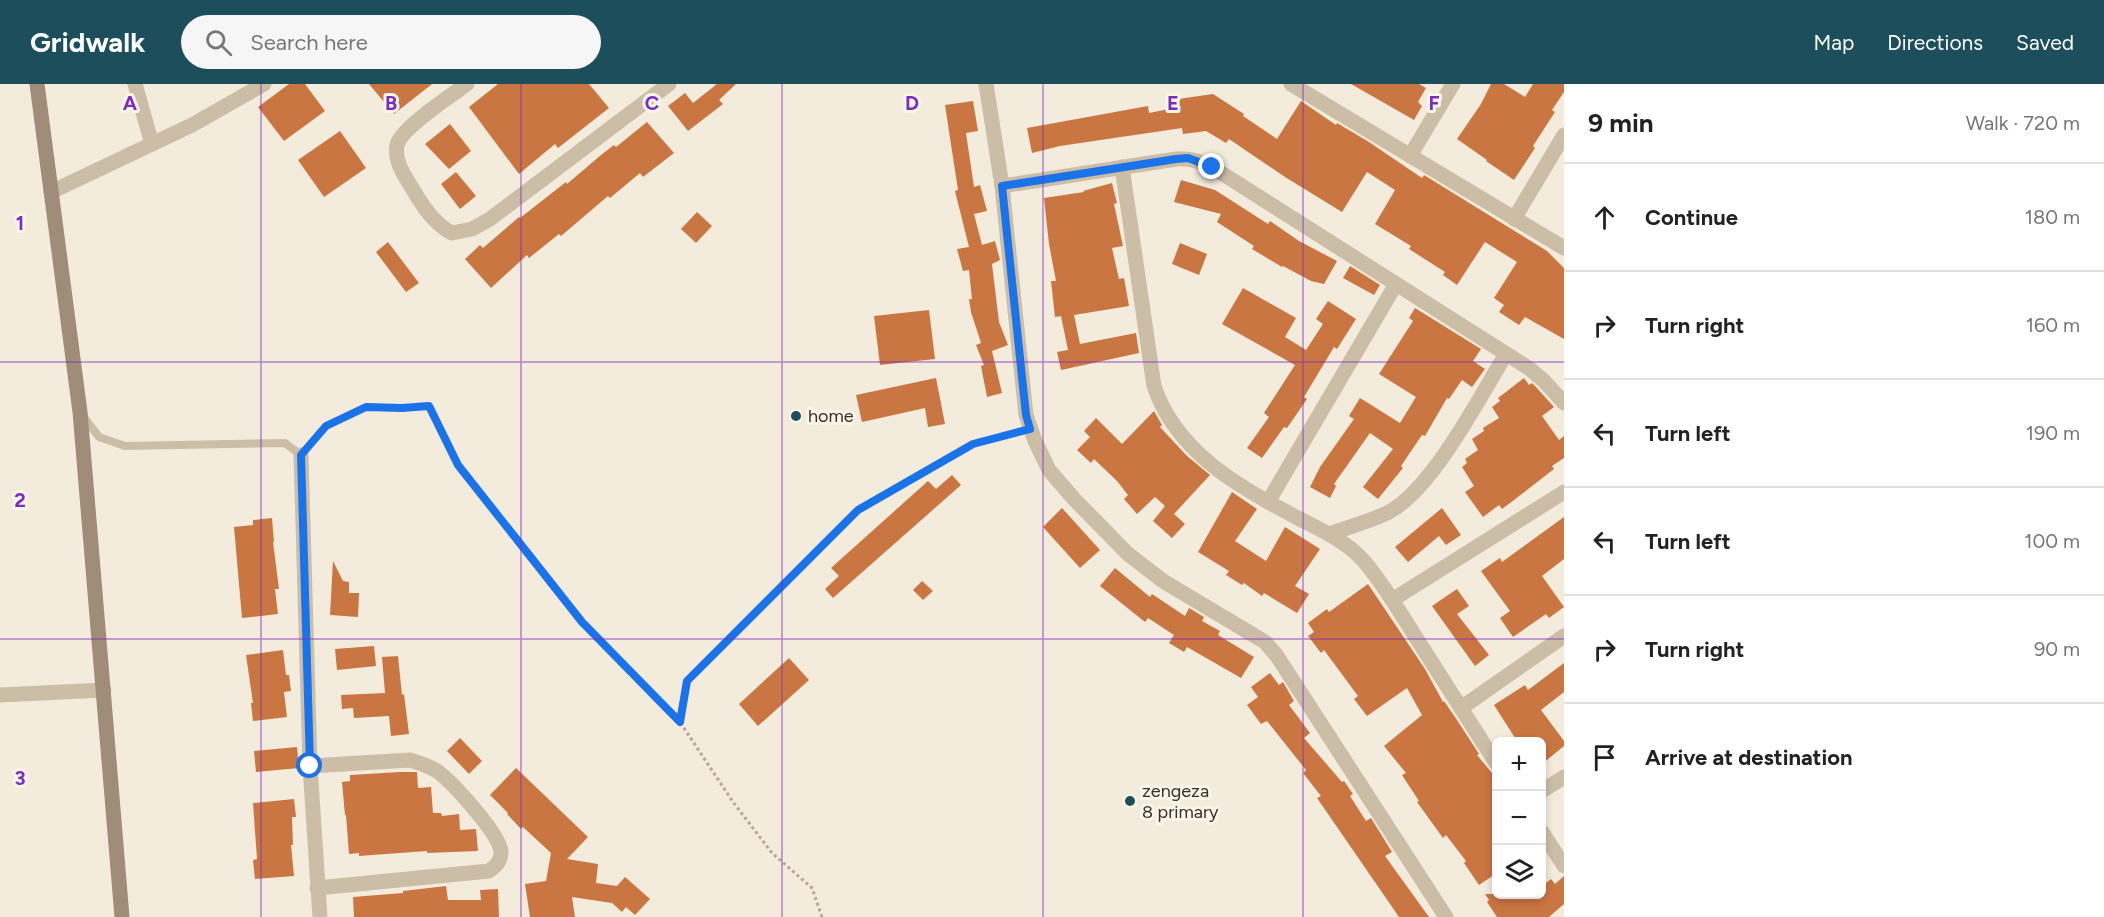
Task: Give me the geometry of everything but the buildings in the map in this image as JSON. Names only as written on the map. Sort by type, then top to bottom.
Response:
[{"type":"main road","points":[[37,84],[80,412],[122,917]]},
{"type":"street","points":[[135,84],[152,144]]},
{"type":"street","points":[[51,192],[152,144],[264,84]]},
{"type":"street","points":[[467,84],[414,124],[400,138],[397,145],[397,158],[401,170],[416,195],[436,222],[452,232],[472,229],[490,219],[669,84]]},
{"type":"street","points":[[986,84],[1002,186],[1026,415],[1049,470],[1128,554],[1163,581],[1265,642],[1277,656],[1446,917]]},
{"type":"street","points":[[1410,156],[1453,84]]},
{"type":"street","points":[[1301,87],[1564,249]]},
{"type":"street","points":[[1514,219],[1564,135]]},
{"type":"street","points":[[1002,186],[1176,159],[1188,158],[1198,161],[1212,167],[1530,369],[1564,403]]},
{"type":"street","points":[[1122,167],[1154,386],[1160,405],[1169,421],[1207,463],[1268,502],[1329,534],[1348,546],[1363,560],[1392,600],[1492,755]]},
{"type":"street","points":[[1268,502],[1396,284]]},
{"type":"street","points":[[1329,534],[1390,511],[1418,489],[1450,445],[1506,354]]},
{"type":"street","points":[[301,455],[310,766],[320,917]]},
{"type":"street","points":[[1392,600],[1564,492]]},
{"type":"street","points":[[1461,708],[1564,636]]},
{"type":"street","points":[[0,695],[104,690]]},
{"type":"street","points":[[310,766],[410,760],[422,763],[437,771],[457,790],[495,837],[501,849],[496,866],[489,871],[317,888]]},
{"type":"street","points":[[1546,788],[1564,777]]},
{"type":"street","points":[[1546,838],[1564,866]]},
{"type":"lane","points":[[80,412],[99,437],[125,446],[285,443],[301,455]]},
{"type":"path","points":[[301,455],[326,426],[366,407],[429,406],[458,465],[582,622],[680,722],[733,802],[772,853],[812,888],[822,917]]},
{"type":"path","points":[[680,722],[687,681],[858,510],[973,444],[1030,429]]},
{"type":"place","name":"home","points":[[796,416]]},
{"type":"place","name":"zengeza 8 primary","points":[[1130,801]]},
{"type":"route","points":[[310,766],[301,455],[326,426],[366,407],[429,406],[458,465],[582,622],[680,722],[687,681],[858,510],[973,444],[1030,429],[1026,415],[1002,186],[1176,159],[1188,158],[1212,167]]}]
